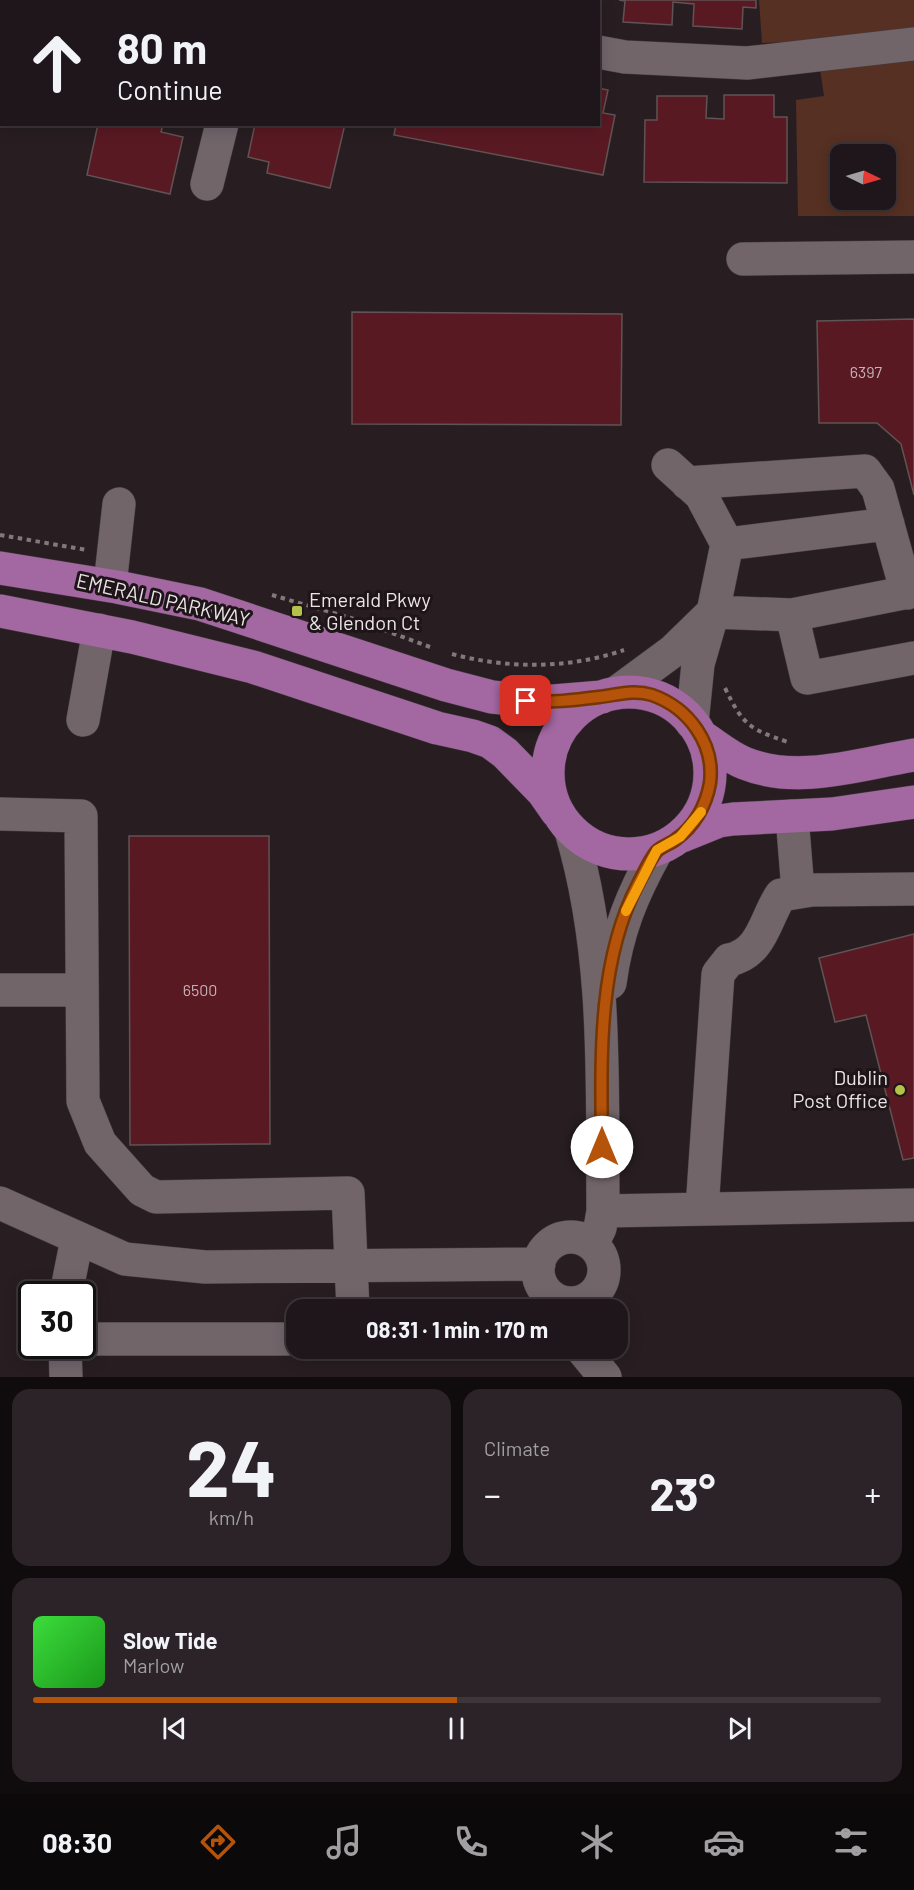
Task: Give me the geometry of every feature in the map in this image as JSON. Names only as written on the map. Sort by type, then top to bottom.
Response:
[{"type":"main road","name":"EMERALD PARKWAY","points":[[0,567],[110,585],[200,604],[446,685],[492,697],[541,702],[609,695]]},
{"type":"main road","points":[[0,611],[99,630],[253,667],[380,710],[490,742],[505,753],[543,792],[564,821],[590,845],[612,853],[634,855],[669,843],[719,821],[832,814],[914,802]]},
{"type":"main road","points":[[564,821],[549,782],[554,744],[565,724],[576,713],[609,695],[650,694],[680,710],[697,729],[744,763],[779,774],[807,773],[914,755]]},
{"type":"main road","points":[[669,843],[700,813],[710,782],[707,751],[697,729]]},
{"type":"street","points":[[600,52],[625,57],[747,63],[914,44]]},
{"type":"street","points":[[207,184],[222,126]]},
{"type":"street","points":[[743,259],[914,257]]},
{"type":"street","points":[[609,695],[673,651],[713,612],[792,615],[910,592],[878,489],[865,471],[678,474],[701,495],[727,544],[713,612],[698,664],[697,729]]},
{"type":"street","points":[[110,585],[119,504]]},
{"type":"street","points":[[727,544],[888,524]]},
{"type":"street","points":[[792,615],[807,678],[914,658]]},
{"type":"street","points":[[83,720],[99,630]]},
{"type":"street","points":[[0,814],[81,816],[83,1101],[100,1143],[142,1190],[156,1197],[348,1193],[353,1299]]},
{"type":"street","points":[[792,816],[798,891]]},
{"type":"street","points":[[564,821],[584,872],[592,919],[601,1041],[603,1211],[600,1228],[592,1244]]},
{"type":"street","points":[[601,1041],[615,945],[630,899],[669,843]]},
{"type":"street","points":[[702,1209],[718,974],[729,960],[738,958],[759,940],[768,926],[770,910],[781,895],[798,891],[914,890]]},
{"type":"street","points":[[0,990],[82,990]]},
{"type":"street","points":[[0,1203],[125,1259],[205,1267],[539,1264]]},
{"type":"street","points":[[603,1211],[914,1205]]},
{"type":"street","points":[[558,1299],[542,1286],[539,1264],[550,1245],[559,1239],[582,1238],[592,1244],[602,1260],[603,1278],[591,1296],[585,1299]]},
{"type":"street","points":[[69,1281],[77,1239]]},
{"type":"street","points":[[96,1339],[286,1340]]},
{"type":"street","points":[[65,1359],[66,1377]]},
{"type":"street","points":[[590,1359],[605,1377]]},
{"type":"path","points":[[0,535],[89,551]]},
{"type":"path","points":[[267,594],[354,620],[432,648]]},
{"type":"path","points":[[444,652],[477,661],[540,666],[601,658],[634,647]]},
{"type":"path","points":[[723,677],[725,688],[740,717],[759,733],[791,743]]},
{"type":"shaded area","points":[[759,0],[914,0],[914,216],[798,216],[796,100],[824,96],[816,41],[762,43]]},
{"type":"building","points":[[619,0],[756,0],[756,8],[743,7],[742,29],[693,26],[694,4],[673,2],[672,25],[623,22],[625,1]]},
{"type":"building","points":[[600,88],[608,90],[603,113],[615,115],[603,175],[394,135],[396,126],[600,126]]},
{"type":"building","points":[[724,95],[774,95],[774,117],[787,117],[787,183],[644,182],[645,120],[657,120],[657,96],[707,96],[706,118],[724,119]]},
{"type":"building","points":[[98,126],[162,126],[161,132],[183,137],[170,194],[87,175]]},
{"type":"building","points":[[255,126],[345,126],[330,188],[267,173],[269,162],[248,157]]},
{"type":"building","points":[[352,312],[622,314],[621,425],[352,424]]},
{"type":"building","points":[[914,319],[914,495],[901,444],[877,423],[819,423],[817,321]]},
{"type":"building","points":[[129,836],[269,836],[270,1144],[130,1145]]},
{"type":"building","name":"Dublin Post Office","points":[[914,934],[914,1158],[903,1160],[866,1015],[835,1022],[819,958]]},
{"type":"slow traffic","points":[[626,911],[630,899],[657,850],[680,837],[692,826],[701,812]]},
{"type":"place","name":"Emerald Pkwy & Glendon Ct","points":[[297,611]]},
{"type":"place","name":"Dublin Post Office","points":[[900,1090]]},
{"type":"route","points":[[526,701],[574,700],[633,692],[650,694],[680,710],[692,723],[701,736],[710,766],[710,782],[700,813],[692,826],[680,837],[657,850],[630,899],[615,945],[601,1041],[602,1147]]}]
